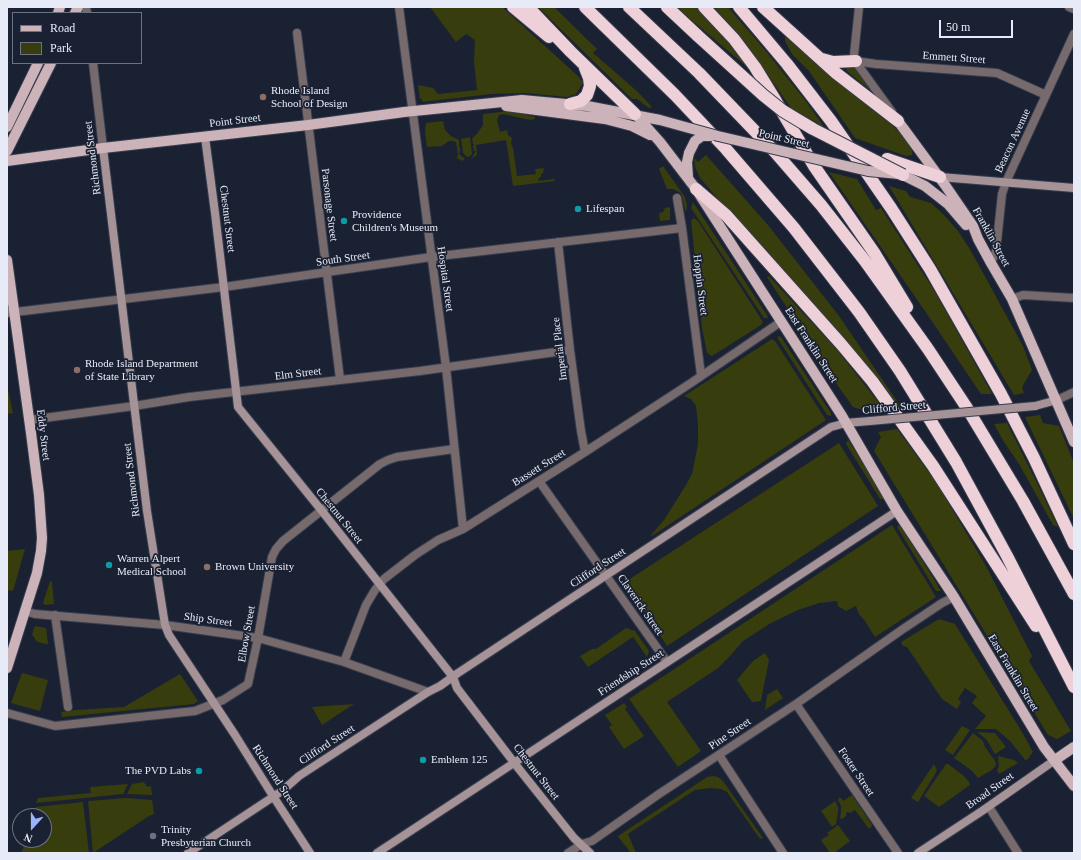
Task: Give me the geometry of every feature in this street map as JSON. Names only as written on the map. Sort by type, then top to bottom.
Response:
[{"type":"highway","points":[[513,7],[546,35],[571,52]]},
{"type":"highway","points":[[528,7],[571,52],[635,114]]},
{"type":"highway","points":[[583,7],[675,95],[735,159],[799,234],[863,318],[919,400],[956,462],[1007,556],[1073,685]]},
{"type":"highway","points":[[629,7],[729,103],[798,177],[878,279],[928,349],[1005,469],[1074,594]]},
{"type":"highway","points":[[666,7],[776,106],[806,125],[903,175]]},
{"type":"highway","points":[[704,7],[734,39],[765,82],[814,166],[892,281],[948,379]]},
{"type":"highway","points":[[739,7],[787,64],[831,121],[888,203],[930,269],[966,330],[1011,413],[1034,458],[1074,544]]},
{"type":"highway","points":[[763,7],[817,56],[898,121]]},
{"type":"highway","points":[[817,56],[833,62],[856,61]]},
{"type":"highway","points":[[570,104],[581,100],[587,95],[590,86],[589,78],[584,65]]},
{"type":"highway","points":[[845,146],[940,177]]},
{"type":"highway","points":[[696,189],[726,215],[841,344],[887,401],[933,466],[1073,685]]},
{"type":"main road","points":[[7,127],[38,64]]},
{"type":"main road","points":[[7,151],[50,64]]},
{"type":"main road","name":"Point Street","points":[[7,161],[103,148],[522,100],[570,104],[635,114],[718,136],[868,171],[940,177]]},
{"type":"main road","name":"Point Street","points":[[490,104],[605,119],[632,126],[647,133],[660,142]]},
{"type":"main road","name":"East Franklin Street","points":[[635,114],[660,142],[696,189],[782,321],[846,423],[897,510],[954,597],[1044,747],[1054,760]]},
{"type":"main road","name":"Franklin Street","points":[[898,121],[974,226],[978,239],[1012,299],[1074,442]]},
{"type":"main road","points":[[688,178],[688,153],[695,141],[702,136],[718,136]]},
{"type":"main road","points":[[903,175],[925,186],[948,204],[978,239]]},
{"type":"main road","name":"Eddy Street","points":[[7,260],[10,313],[29,420],[39,495],[42,538],[37,573],[7,668]]},
{"type":"main road","name":"Broad Street","points":[[1054,760],[1071,749]]},
{"type":"main road","points":[[1054,760],[1074,786]]},
{"type":"street","name":"Hospital Street","points":[[399,7],[446,367],[463,529]]},
{"type":"street","points":[[856,61],[854,56],[859,7]]},
{"type":"street","points":[[1069,7],[1074,9]]},
{"type":"street","name":"Parsonage Street","points":[[297,33],[340,380]]},
{"type":"street","name":"Beacon Avenue","points":[[991,263],[996,251],[1002,194],[1006,182],[1074,34]]},
{"type":"street","name":"Emmett Street","points":[[856,61],[876,64],[997,73],[1046,94]]},
{"type":"street","name":"Franklin Street","points":[[856,61],[898,121]]},
{"type":"street","name":"Richmond Street","points":[[93,64],[147,511],[165,625],[169,635],[310,853]]},
{"type":"street","name":"Chestnut Street","points":[[205,137],[224,287],[235,393],[238,407],[453,677],[457,688],[514,762],[574,838],[590,853]]},
{"type":"street","name":"Point Street","points":[[940,177],[1074,188]]},
{"type":"street","name":"Hoppin Street","points":[[676,198],[682,228],[701,375]]},
{"type":"street","name":"South Street","points":[[10,313],[224,287],[431,257],[682,228]]},
{"type":"street","name":"Imperial Place","points":[[558,242],[570,350],[585,452]]},
{"type":"street","points":[[1012,299],[1023,295],[1074,298]]},
{"type":"street","name":"Bassett Street","points":[[344,662],[366,605],[379,584],[416,555],[438,540],[463,529],[585,452],[782,321]]},
{"type":"street","name":"Elm Street","points":[[29,420],[189,398],[420,371],[570,350]]},
{"type":"street","points":[[1057,400],[1074,392]]},
{"type":"street","name":"Clifford Street","points":[[188,853],[273,796],[299,776],[453,677],[831,427],[846,423],[1035,406],[1057,400]]},
{"type":"street","name":"Elbow Street","points":[[7,713],[55,726],[195,711],[223,700],[248,684],[258,638],[272,557],[276,549],[283,541],[380,464],[397,458],[454,449]]},
{"type":"street","name":"Claverick Street","points":[[539,481],[667,662]]},
{"type":"street","name":"Friendship Street","points":[[377,853],[897,510]]},
{"type":"street","name":"Pine Street","points":[[568,853],[582,844],[592,840],[796,704],[903,629],[942,603],[954,597]]},
{"type":"street","name":"Ship Street","points":[[24,611],[35,614],[55,616],[165,625],[258,638],[344,662],[428,692]]},
{"type":"street","points":[[55,616],[68,707]]},
{"type":"street","name":"Foster Street","points":[[796,704],[898,853]]},
{"type":"street","points":[[719,755],[783,853]]},
{"type":"street","name":"Broad Street","points":[[918,853],[989,807],[1054,760]]},
{"type":"street","points":[[989,807],[1018,853]]},
{"type":"green space","points":[[430,7],[502,7],[578,76],[583,82],[580,88],[576,94],[567,97],[525,93],[491,94],[422,102],[422,99],[420,99],[418,85],[433,88],[438,94],[477,90],[474,62],[475,40],[466,34],[456,42]]},
{"type":"green space","points":[[538,7],[554,7],[597,49],[593,53],[638,92],[652,107],[649,108],[637,99],[632,99]]},
{"type":"green space","points":[[676,7],[697,7],[746,61],[753,72]]},
{"type":"green space","points":[[714,7],[728,7],[805,100],[824,127],[791,108],[747,45]]},
{"type":"green space","points":[[785,36],[813,61],[858,95],[894,127],[913,147],[912,155],[906,156],[855,138],[809,71],[792,54],[785,41]]},
{"type":"green space","points":[[848,67],[854,67],[861,73],[872,89],[870,90],[849,73],[846,70]]},
{"type":"green space","points":[[510,111],[535,117],[535,119],[530,120],[503,114],[499,115],[497,120],[500,132],[507,130],[508,135],[512,138],[511,143],[513,147],[517,176],[536,174],[535,169],[544,168],[538,181],[554,179],[555,181],[513,186],[506,140],[476,145],[477,155],[471,159],[476,151],[474,151],[473,145],[475,144],[473,144],[472,137],[474,138],[483,125],[483,114]]},
{"type":"green space","points":[[443,121],[445,130],[451,136],[459,140],[459,154],[465,159],[462,161],[457,158],[458,154],[456,142],[449,141],[442,146],[427,147],[425,132],[426,123]]},
{"type":"green space","points":[[470,137],[472,154],[467,157],[463,153],[461,139]]},
{"type":"green space","points":[[706,155],[768,225],[839,316],[901,407],[897,407],[700,178],[695,167],[694,158],[698,162]]},
{"type":"green space","points":[[663,166],[685,197],[687,205],[686,213],[681,193],[673,189],[667,189],[659,169]]},
{"type":"green space","points":[[829,172],[857,179],[876,210],[881,208],[935,292],[992,394],[981,394]]},
{"type":"green space","points":[[889,186],[906,191],[910,197],[931,203],[958,231],[971,251],[1023,346],[1032,370],[1022,387],[1024,393],[1014,395]]},
{"type":"green space","points":[[693,202],[768,318],[764,318],[691,208]]},
{"type":"green space","points":[[670,207],[670,220],[660,221],[659,213],[663,212],[665,208]]},
{"type":"green space","points":[[694,218],[698,221],[763,322],[761,325],[712,356],[707,353],[702,328],[691,220]]},
{"type":"green space","points":[[769,276],[837,350],[883,408],[859,409],[853,407],[767,277]]},
{"type":"green space","points":[[778,336],[781,337],[831,413],[831,416],[827,415],[778,339]]},
{"type":"green space","points":[[772,339],[775,341],[826,420],[652,536],[651,535],[664,520],[692,474],[698,444],[696,406],[691,399],[684,396]]},
{"type":"green space","points":[[7,385],[13,413],[7,414]]},
{"type":"green space","points":[[1040,415],[1043,423],[1059,426],[1074,463],[1074,519],[1025,417]]},
{"type":"green space","points":[[1007,423],[1058,527],[1053,525],[1019,464],[994,424]]},
{"type":"green space","points":[[897,429],[936,482],[986,566],[1032,656],[1029,661],[1071,731],[1057,739],[1048,735],[874,451],[881,437],[878,432]]},
{"type":"green space","points":[[847,441],[849,441],[885,499],[880,499],[846,444]]},
{"type":"green space","points":[[839,443],[878,506],[667,646],[625,582]]},
{"type":"green space","points":[[900,524],[941,591],[936,591],[897,527]]},
{"type":"green space","points":[[892,525],[936,597],[875,637],[859,614],[856,606],[846,611],[838,606],[837,601],[819,603],[798,610],[771,623],[743,641],[718,668],[667,702],[701,751],[678,767],[629,699]]},
{"type":"green space","points":[[25,549],[13,591],[7,590],[7,551]]},
{"type":"green space","points":[[50,581],[52,582],[54,604],[45,605],[43,603]]},
{"type":"green space","points":[[939,619],[955,624],[1022,732],[1033,752],[1026,761],[1010,741],[996,729],[975,729],[986,716],[972,703],[977,696],[965,688],[958,699],[961,702],[957,709],[942,699],[907,647],[903,646],[901,642]]},
{"type":"green space","points":[[35,626],[46,628],[48,644],[36,641],[32,634]]},
{"type":"green space","points":[[626,628],[635,631],[649,651],[647,657],[633,637],[588,667],[580,656],[592,649],[596,649]]},
{"type":"green space","points":[[765,653],[769,660],[761,701],[752,702],[737,680],[753,661]]},
{"type":"green space","points":[[22,673],[48,680],[40,711],[11,703]]},
{"type":"green space","points":[[180,674],[198,701],[194,704],[62,717],[61,712],[124,707]]},
{"type":"green space","points":[[777,689],[783,698],[765,710],[767,695]]},
{"type":"green space","points":[[624,703],[627,707],[625,709],[644,736],[624,749],[609,727],[612,725],[605,715]]},
{"type":"green space","points":[[354,704],[322,725],[312,707]]},
{"type":"green space","points":[[962,726],[970,730],[953,755],[945,750]]},
{"type":"green space","points":[[977,732],[995,733],[1006,747],[995,754],[986,739]]},
{"type":"green space","points":[[973,733],[983,741],[996,765],[992,770],[978,778],[971,770],[954,758]]},
{"type":"green space","points":[[998,756],[1014,760],[1018,763],[999,774],[997,770],[999,767]]},
{"type":"green space","points":[[934,764],[937,770],[918,802],[911,798]]},
{"type":"green space","points":[[946,764],[964,776],[970,785],[939,807],[924,796]]},
{"type":"green space","points":[[707,777],[718,777],[723,781],[763,838],[760,839],[727,792],[721,789],[710,788],[695,790],[628,834],[636,853],[631,853],[619,838],[618,836]]},
{"type":"green space","points":[[144,782],[147,787],[151,786],[152,795],[127,794],[132,784]]},
{"type":"green space","points":[[128,784],[123,794],[36,803],[38,798],[91,793],[90,787]]},
{"type":"green space","points":[[852,795],[872,825],[869,829],[855,810],[850,813],[846,813],[846,816],[842,819],[840,818],[841,806],[838,800],[839,798],[840,797],[843,801]]},
{"type":"green space","points":[[126,798],[152,800],[154,814],[93,853],[88,801]]},
{"type":"green space","points":[[835,801],[838,807],[838,812],[836,824],[832,827],[821,811]]},
{"type":"green space","points":[[83,802],[89,853],[21,853],[23,848],[52,848],[52,808],[36,807]]},
{"type":"green space","points":[[838,825],[850,841],[834,853],[830,853],[821,840],[829,835],[827,833]]},
{"type":"place","name":"Rhode Island School of Design","points":[[263,97]]},
{"type":"place","name":"Lifespan","points":[[578,209]]},
{"type":"place","name":"Providence Children's Museum","points":[[344,221]]},
{"type":"place","name":"Rhode Island Department of State Library","points":[[77,370]]},
{"type":"place","name":"Warren Alpert Medical School","points":[[109,565]]},
{"type":"place","name":"Brown University","points":[[207,567]]},
{"type":"place","name":"Emblem 125","points":[[423,760]]},
{"type":"place","name":"The PVD Labs","points":[[199,771]]},
{"type":"place","name":"Trinity Presbyterian Church","points":[[153,836]]}]
